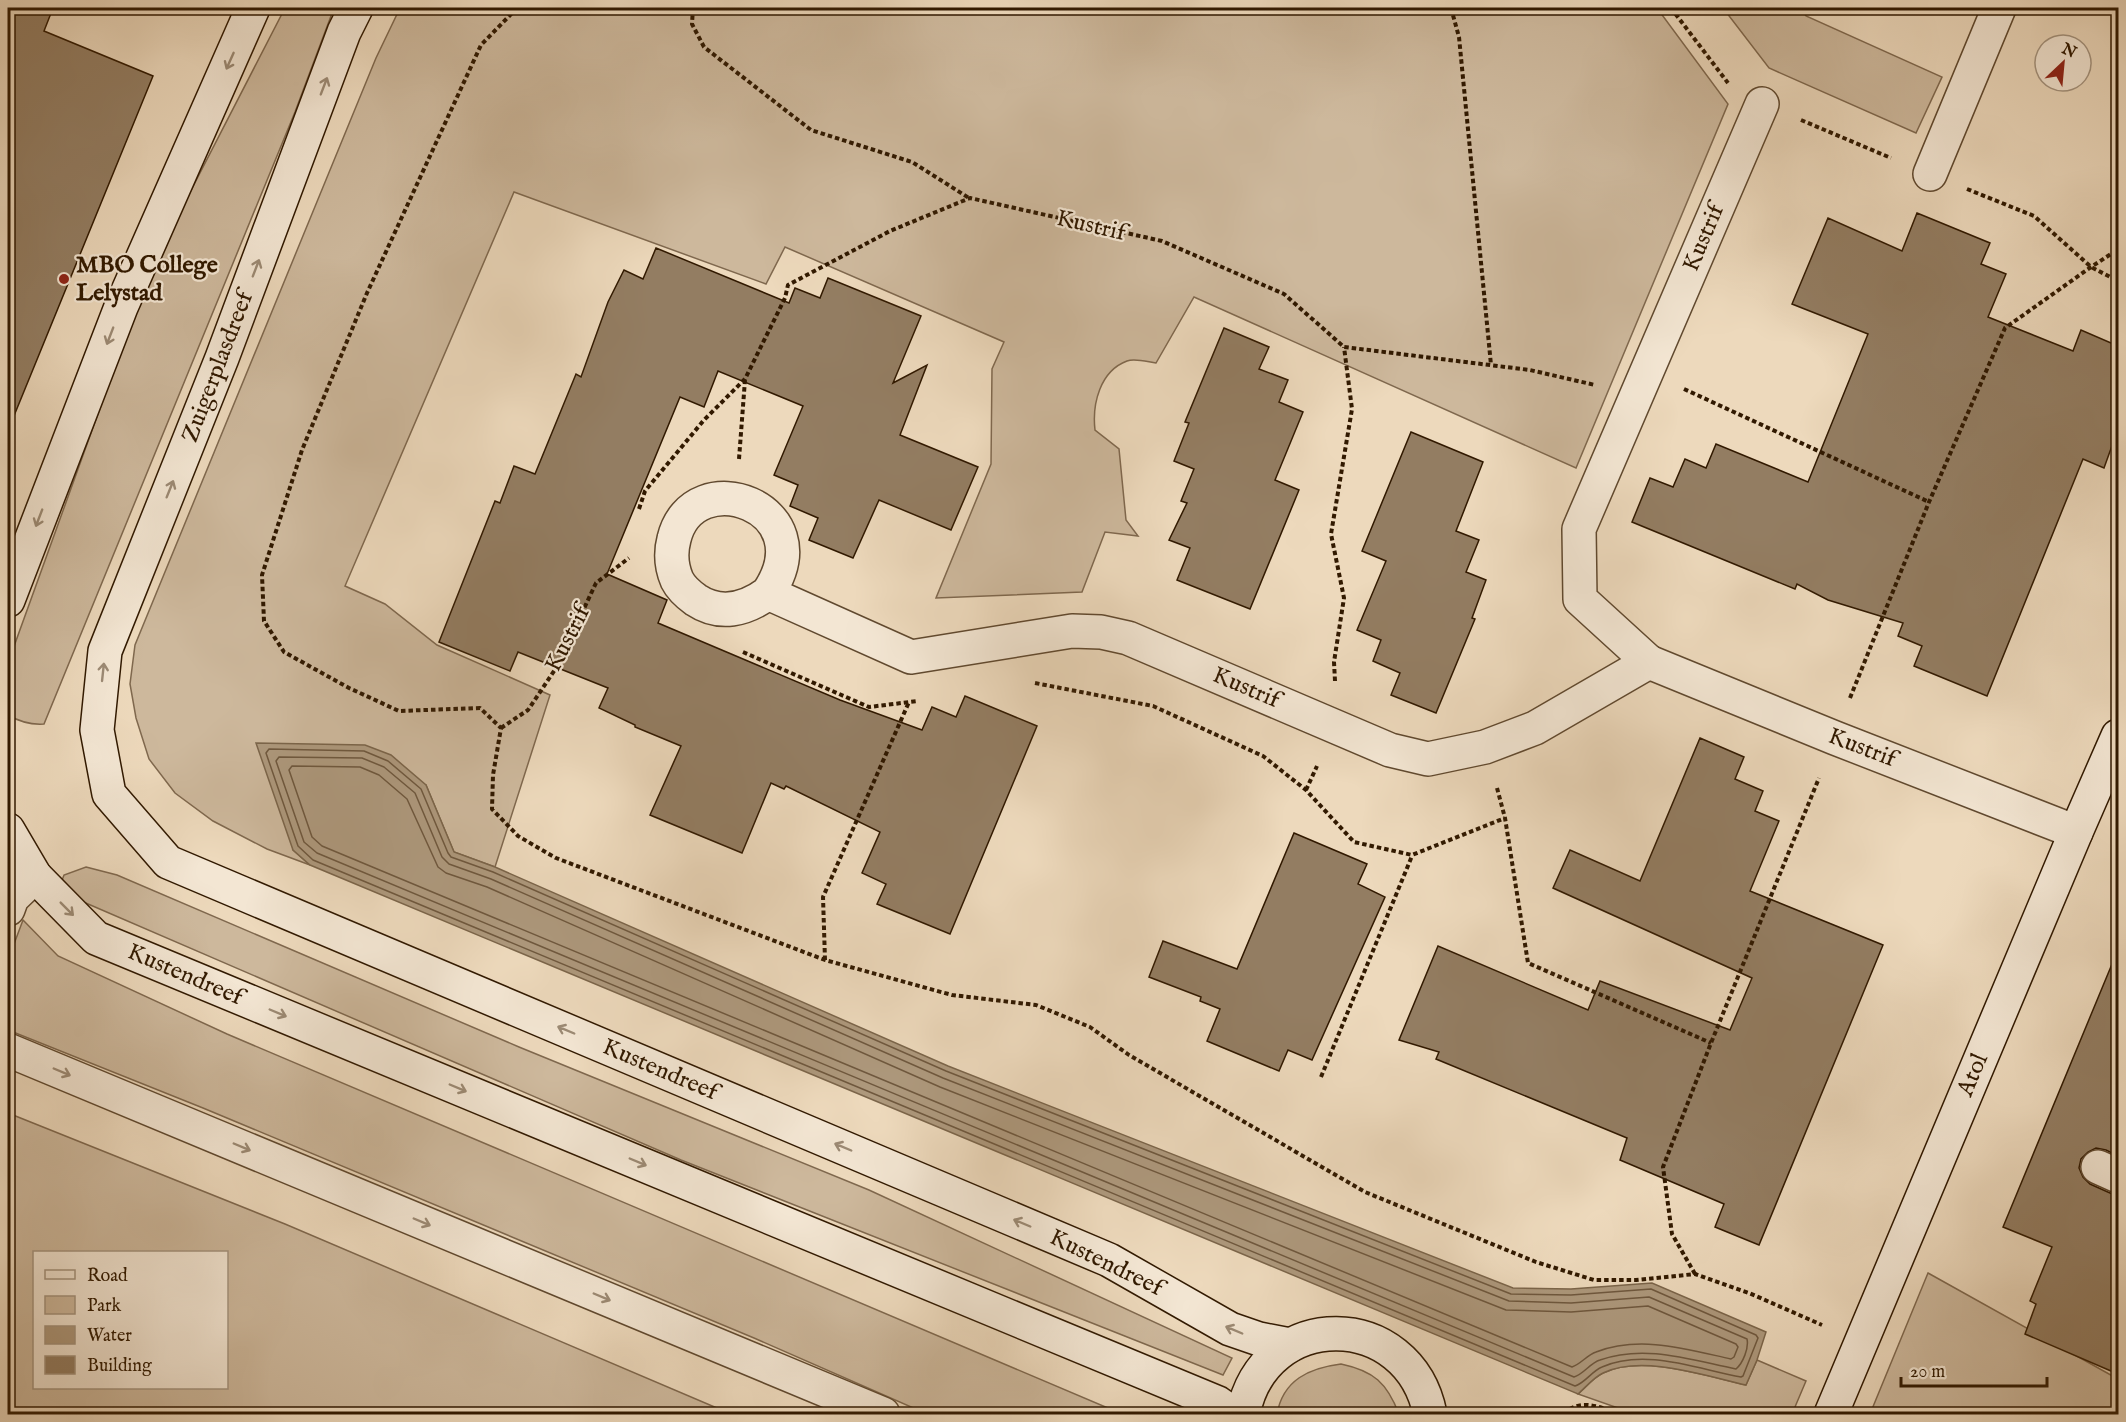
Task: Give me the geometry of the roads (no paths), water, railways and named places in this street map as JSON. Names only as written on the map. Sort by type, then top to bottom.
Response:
[{"type":"main road","points":[[8,600],[121,307],[253,8]]},
{"type":"main road","name":"Zuigerplasdreef","points":[[97,730],[105,651],[222,358],[340,43],[356,8]]},
{"type":"main road","points":[[1930,174],[1999,8]]},
{"type":"main road","name":"Kustrif","points":[[1762,104],[1579,530],[1580,599],[1649,662],[1835,738],[2076,832]]},
{"type":"main road","points":[[719,498],[738,499],[754,505],[768,516],[777,529],[783,546],[782,562],[777,579],[768,593],[754,603],[738,609],[721,610],[704,605],[690,596],[679,583],[672,567],[671,549],[676,530],[687,515],[702,504],[719,498]]},
{"type":"main road","name":"Kustrif","points":[[768,593],[911,657],[1072,631],[1101,632],[1128,638],[1390,750],[1428,759],[1485,747],[1535,728],[1649,662]]},
{"type":"main road","name":"Kustendreef","points":[[97,730],[109,794],[168,862],[1109,1260],[1230,1329],[1259,1340],[1290,1345]]},
{"type":"main road","name":"Atol","points":[[1831,1414],[2118,736]]},
{"type":"main road","name":"Kustendreef","points":[[8,830],[35,876],[96,938],[1218,1403],[1234,1414]]},
{"type":"main road","points":[[8,909],[12,898],[35,876]]},
{"type":"main road","points":[[8,1050],[884,1414]]},
{"type":"main road","points":[[1243,1414],[1252,1383],[1265,1365],[1290,1345],[1321,1334],[1360,1336],[1375,1341],[1400,1357],[1418,1379],[1427,1398],[1430,1414]]},
{"type":"water","points":[[256,743],[365,745],[391,755],[426,785],[454,852],[495,867],[948,1066],[1513,1288],[1571,1289],[1652,1283],[1766,1332],[1757,1360],[1746,1385],[1674,1368],[1636,1366],[1603,1373],[1578,1394],[310,865],[293,850]]},
{"type":"place","name":"MBO College Lelystad","points":[[64,279]]}]
